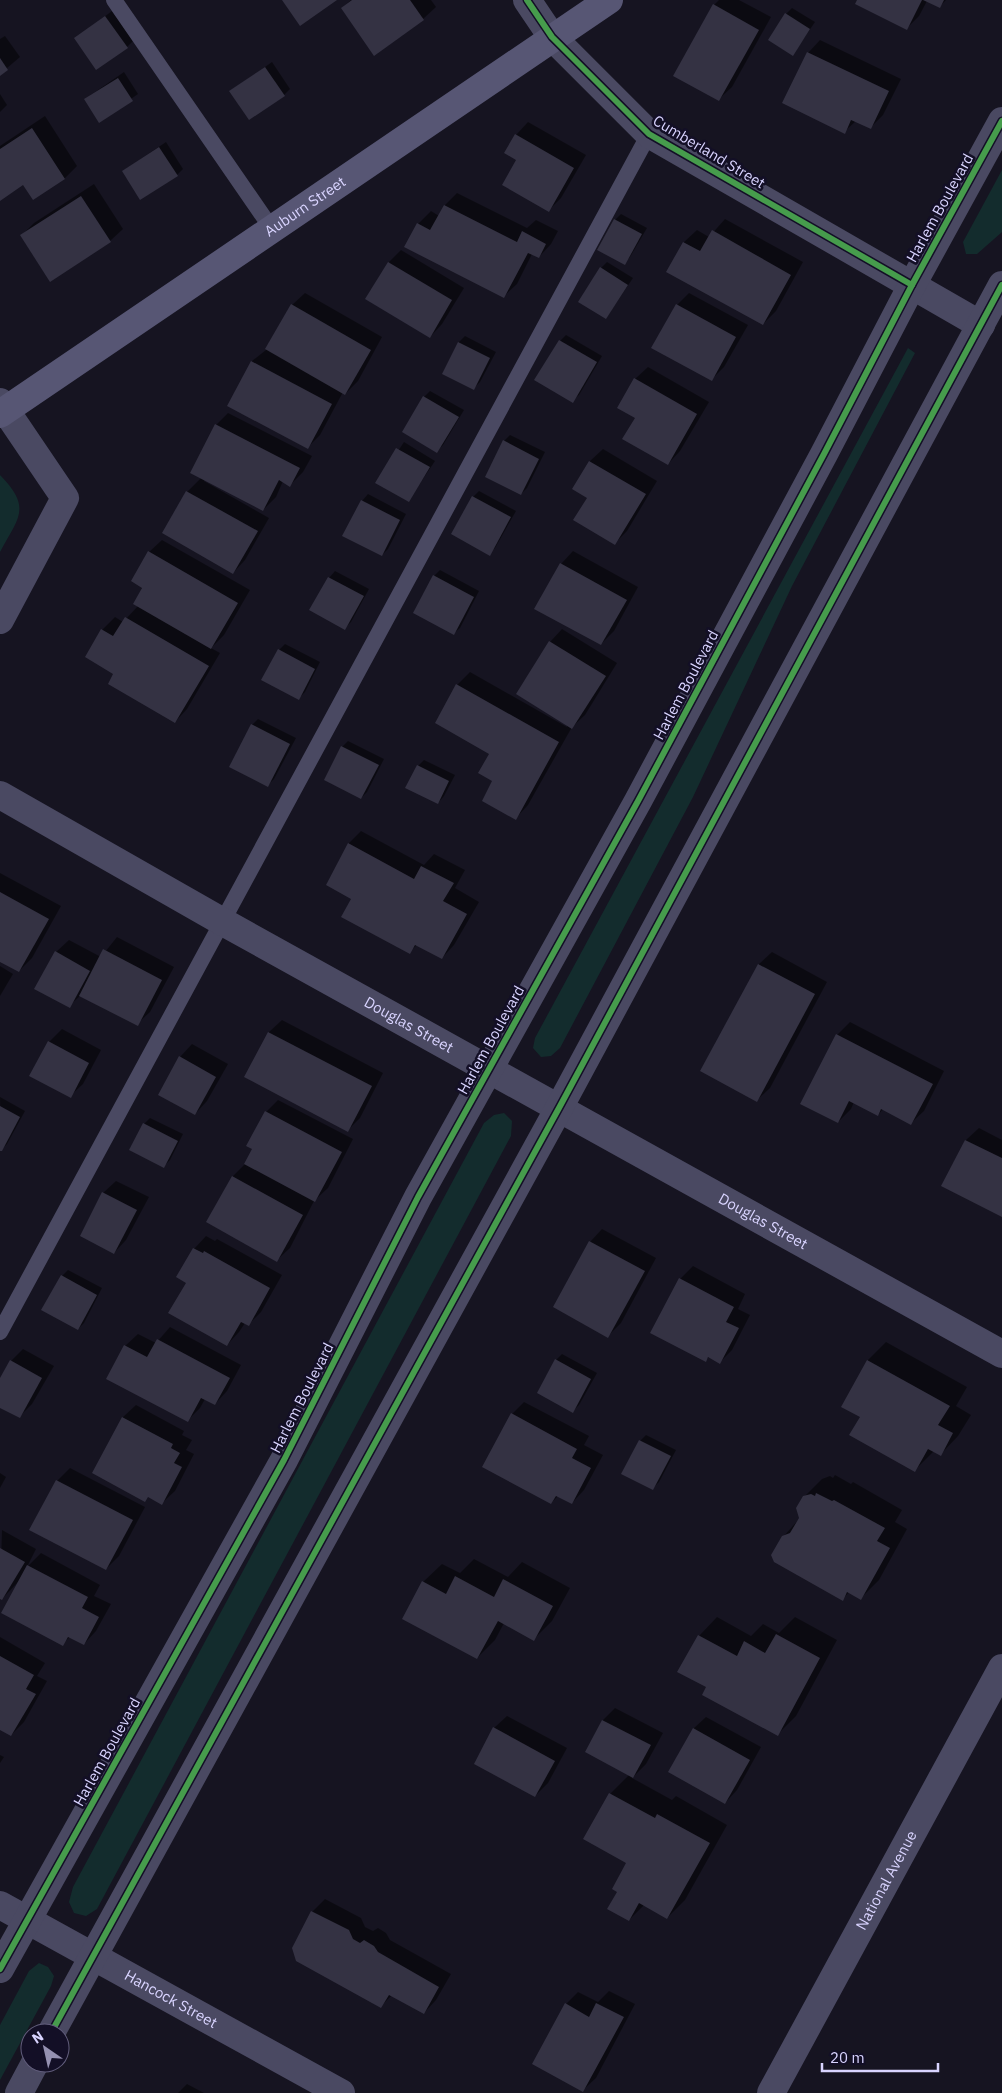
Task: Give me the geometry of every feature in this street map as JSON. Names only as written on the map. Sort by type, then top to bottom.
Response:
[{"type":"main road","name":"Auburn Street","points":[[2,409],[272,230],[552,37],[609,0]]},
{"type":"street","name":"Cumberland Street","points":[[527,0],[552,37],[649,134],[981,325]]},
{"type":"street","name":"Harlem Boulevard","points":[[0,1969],[284,1460],[418,1197],[647,784],[912,285],[1002,120]]},
{"type":"street","points":[[56,2023],[92,1954],[559,1108],[1002,285]]},
{"type":"street","points":[[0,620],[65,498],[2,409]]},
{"type":"street","name":"Douglas Street","points":[[0,795],[223,922],[1002,1354]]},
{"type":"street","name":"National Avenue","points":[[771,2093],[1002,1668]]},
{"type":"street","name":"Hancock Street","points":[[0,1905],[92,1954],[341,2093]]},
{"type":"street","points":[[19,2093],[30,2073]]},
{"type":"lane","points":[[114,0],[272,230]]},
{"type":"lane","points":[[0,1332],[649,134]]},
{"type":"green space","points":[[1002,170],[1002,232],[977,254],[966,254],[963,242]]},
{"type":"green space","points":[[908,348],[915,353],[792,586],[693,797],[560,1048],[551,1056],[541,1057],[533,1048],[535,1038]]},
{"type":"green space","points":[[0,475],[16,496],[19,513],[13,530],[0,552]]},
{"type":"green space","points":[[504,1113],[512,1121],[511,1136],[97,1909],[86,1916],[74,1913],[69,1902],[73,1887],[484,1123],[494,1115]]},
{"type":"green space","points":[[39,1963],[48,1967],[54,1976],[51,1986],[31,2023],[20,2023],[20,2043],[0,2080],[0,2025],[29,1971]]},
{"type":"building","points":[[282,0],[337,0],[300,26]]},
{"type":"building","points":[[352,0],[410,0],[424,20],[374,56],[341,8]]},
{"type":"building","points":[[857,0],[922,0],[907,30],[855,4]]},
{"type":"building","points":[[923,0],[944,0],[940,8]]},
{"type":"building","points":[[713,4],[759,30],[719,101],[673,76]]},
{"type":"building","points":[[785,13],[810,29],[793,56],[768,40]]},
{"type":"building","points":[[105,16],[128,48],[96,70],[74,38]]},
{"type":"building","points":[[807,52],[889,91],[871,129],[851,120],[845,134],[782,103]]},
{"type":"building","points":[[0,58],[8,70],[0,76]]},
{"type":"building","points":[[265,67],[285,96],[249,120],[229,91]]},
{"type":"building","points":[[118,78],[133,101],[99,123],[84,99]]},
{"type":"building","points":[[32,128],[65,179],[33,200],[23,185],[0,201],[0,149]]},
{"type":"building","points":[[515,134],[574,168],[549,212],[502,185],[516,160],[504,153]]},
{"type":"building","points":[[159,147],[178,176],[140,200],[122,171]]},
{"type":"building","points":[[81,196],[111,242],[50,282],[20,235]]},
{"type":"building","points":[[444,205],[517,242],[522,231],[546,244],[539,258],[528,253],[504,298],[404,247],[417,223],[430,230]]},
{"type":"building","points":[[614,219],[642,234],[625,265],[597,250]]},
{"type":"building","points":[[712,230],[791,275],[763,325],[666,272],[683,242],[700,251]]},
{"type":"building","points":[[388,262],[452,300],[430,338],[365,299]]},
{"type":"building","points":[[600,267],[628,285],[606,319],[578,302]]},
{"type":"building","points":[[291,304],[371,350],[345,395],[265,349]]},
{"type":"building","points":[[676,304],[736,337],[712,381],[651,348]]},
{"type":"building","points":[[559,340],[597,362],[573,403],[534,380]]},
{"type":"building","points":[[458,342],[490,358],[474,390],[442,374]]},
{"type":"building","points":[[251,361],[332,404],[308,449],[227,406]]},
{"type":"building","points":[[634,378],[697,414],[668,465],[622,439],[635,418],[617,408]]},
{"type":"building","points":[[423,396],[459,417],[437,453],[402,432]]},
{"type":"building","points":[[215,424],[300,468],[290,487],[279,480],[263,511],[190,473]]},
{"type":"building","points":[[503,440],[539,459],[521,495],[485,477]]},
{"type":"building","points":[[396,448],[430,467],[409,502],[375,483]]},
{"type":"building","points":[[589,461],[646,494],[615,545],[573,520],[587,498],[572,489]]},
{"type":"building","points":[[186,491],[258,531],[233,574],[162,533]]},
{"type":"building","points":[[472,496],[511,517],[490,556],[451,534]]},
{"type":"building","points":[[361,500],[400,520],[382,556],[342,536]]},
{"type":"building","points":[[148,551],[238,603],[211,649],[133,604],[142,588],[131,581]]},
{"type":"building","points":[[560,563],[627,600],[601,645],[534,609]]},
{"type":"building","points":[[433,575],[474,597],[454,635],[413,613]]},
{"type":"building","points":[[328,577],[364,596],[345,630],[309,610]]},
{"type":"building","points":[[125,617],[209,666],[175,723],[108,684],[113,674],[85,657],[101,629],[113,636]]},
{"type":"building","points":[[549,641],[606,676],[572,729],[516,694]]},
{"type":"building","points":[[278,649],[315,669],[299,700],[261,680]]},
{"type":"building","points":[[456,684],[559,742],[516,820],[482,801],[492,781],[478,773],[489,754],[435,723]]},
{"type":"building","points":[[251,724],[290,744],[268,787],[229,767]]},
{"type":"building","points":[[341,746],[379,765],[361,799],[324,780]]},
{"type":"building","points":[[417,765],[449,781],[438,804],[405,788]]},
{"type":"building","points":[[348,843],[414,879],[421,866],[454,883],[443,901],[467,914],[442,959],[415,945],[410,954],[341,917],[351,899],[326,885]]},
{"type":"building","points":[[0,892],[49,919],[19,972],[0,962]]},
{"type":"building","points":[[103,949],[162,980],[138,1026],[79,996]]},
{"type":"building","points":[[55,951],[90,971],[70,1008],[34,989]]},
{"type":"building","points":[[758,964],[815,994],[757,1102],[700,1071]]},
{"type":"building","points":[[268,1032],[372,1086],[348,1132],[244,1077]]},
{"type":"building","points":[[836,1034],[933,1084],[911,1125],[881,1109],[878,1116],[849,1101],[838,1123],[800,1104]]},
{"type":"building","points":[[48,1041],[89,1063],[71,1098],[29,1076]]},
{"type":"building","points":[[179,1056],[216,1077],[195,1115],[158,1095]]},
{"type":"building","points":[[0,1106],[20,1117],[2,1151],[0,1151]]},
{"type":"building","points":[[265,1111],[342,1152],[315,1202],[244,1164],[252,1149],[246,1146]]},
{"type":"building","points":[[143,1123],[178,1141],[164,1168],[129,1150]]},
{"type":"building","points":[[965,1140],[1002,1158],[1002,1217],[941,1186]]},
{"type":"building","points":[[232,1176],[303,1215],[277,1262],[206,1222]]},
{"type":"building","points":[[102,1192],[137,1210],[114,1254],[80,1236]]},
{"type":"building","points":[[589,1241],[645,1271],[608,1338],[553,1307]]},
{"type":"building","points":[[193,1248],[203,1253],[204,1251],[270,1288],[249,1326],[241,1322],[227,1346],[168,1313],[186,1283],[176,1277]]},
{"type":"building","points":[[61,1275],[97,1295],[78,1330],[41,1310]]},
{"type":"building","points":[[679,1278],[734,1307],[726,1322],[739,1328],[720,1364],[708,1357],[706,1362],[650,1333]]},
{"type":"building","points":[[157,1339],[230,1378],[215,1405],[201,1398],[188,1422],[106,1379],[124,1345],[147,1357]]},
{"type":"building","points":[[555,1359],[591,1379],[573,1413],[537,1393]]},
{"type":"building","points":[[10,1360],[42,1378],[20,1418],[0,1408],[0,1378]]},
{"type":"building","points":[[867,1360],[950,1406],[938,1425],[953,1433],[941,1456],[928,1449],[915,1472],[849,1435],[860,1417],[841,1407]]},
{"type":"building","points":[[511,1413],[577,1449],[572,1458],[591,1468],[572,1504],[556,1496],[551,1504],[482,1467]]},
{"type":"building","points":[[122,1417],[173,1444],[171,1448],[180,1453],[174,1463],[182,1467],[162,1505],[148,1497],[145,1502],[92,1473]]},
{"type":"building","points":[[639,1440],[671,1456],[653,1490],[621,1474]]},
{"type":"building","points":[[56,1480],[133,1520],[106,1570],[29,1530]]},
{"type":"building","points":[[816,1493],[832,1501],[834,1500],[885,1528],[877,1541],[890,1548],[861,1600],[847,1592],[843,1601],[774,1562],[771,1555],[782,1536],[790,1533],[799,1518],[796,1508],[803,1496],[811,1494],[815,1496]]},
{"type":"building","points":[[0,1548],[25,1562],[2,1600],[0,1599]]},
{"type":"building","points":[[27,1565],[88,1597],[82,1608],[99,1617],[84,1645],[68,1637],[63,1646],[1,1613]]},
{"type":"building","points":[[455,1576],[494,1597],[503,1579],[553,1606],[534,1641],[498,1621],[477,1659],[402,1619],[422,1581],[446,1594]]},
{"type":"building","points":[[776,1634],[820,1658],[778,1736],[702,1695],[706,1687],[677,1672],[698,1635],[737,1656],[744,1641],[765,1653]]},
{"type":"building","points":[[0,1656],[34,1675],[26,1689],[36,1694],[11,1736],[0,1730]]},
{"type":"building","points":[[602,1720],[651,1745],[633,1778],[585,1752]]},
{"type":"building","points":[[493,1727],[555,1761],[535,1797],[474,1764]]},
{"type":"building","points":[[693,1728],[750,1760],[725,1804],[668,1772]]},
{"type":"building","points":[[609,1793],[655,1818],[657,1814],[710,1843],[667,1919],[639,1903],[629,1921],[607,1909],[617,1892],[612,1889],[626,1863],[583,1839]]},
{"type":"building","points":[[311,1911],[349,1930],[353,1939],[360,1943],[364,1940],[374,1946],[378,1952],[439,1987],[424,2014],[389,1995],[381,2008],[296,1961],[292,1948]]},
{"type":"building","points":[[565,2003],[589,2017],[596,2003],[624,2017],[583,2092],[532,2064]]},
{"type":"cycle path","points":[[527,0],[552,37],[649,134],[912,285]]},
{"type":"cycle path","points":[[0,1969],[284,1460],[418,1197],[638,801],[824,454],[912,285],[1002,121]]},
{"type":"cycle path","points":[[56,2023],[559,1108],[1002,285]]}]
